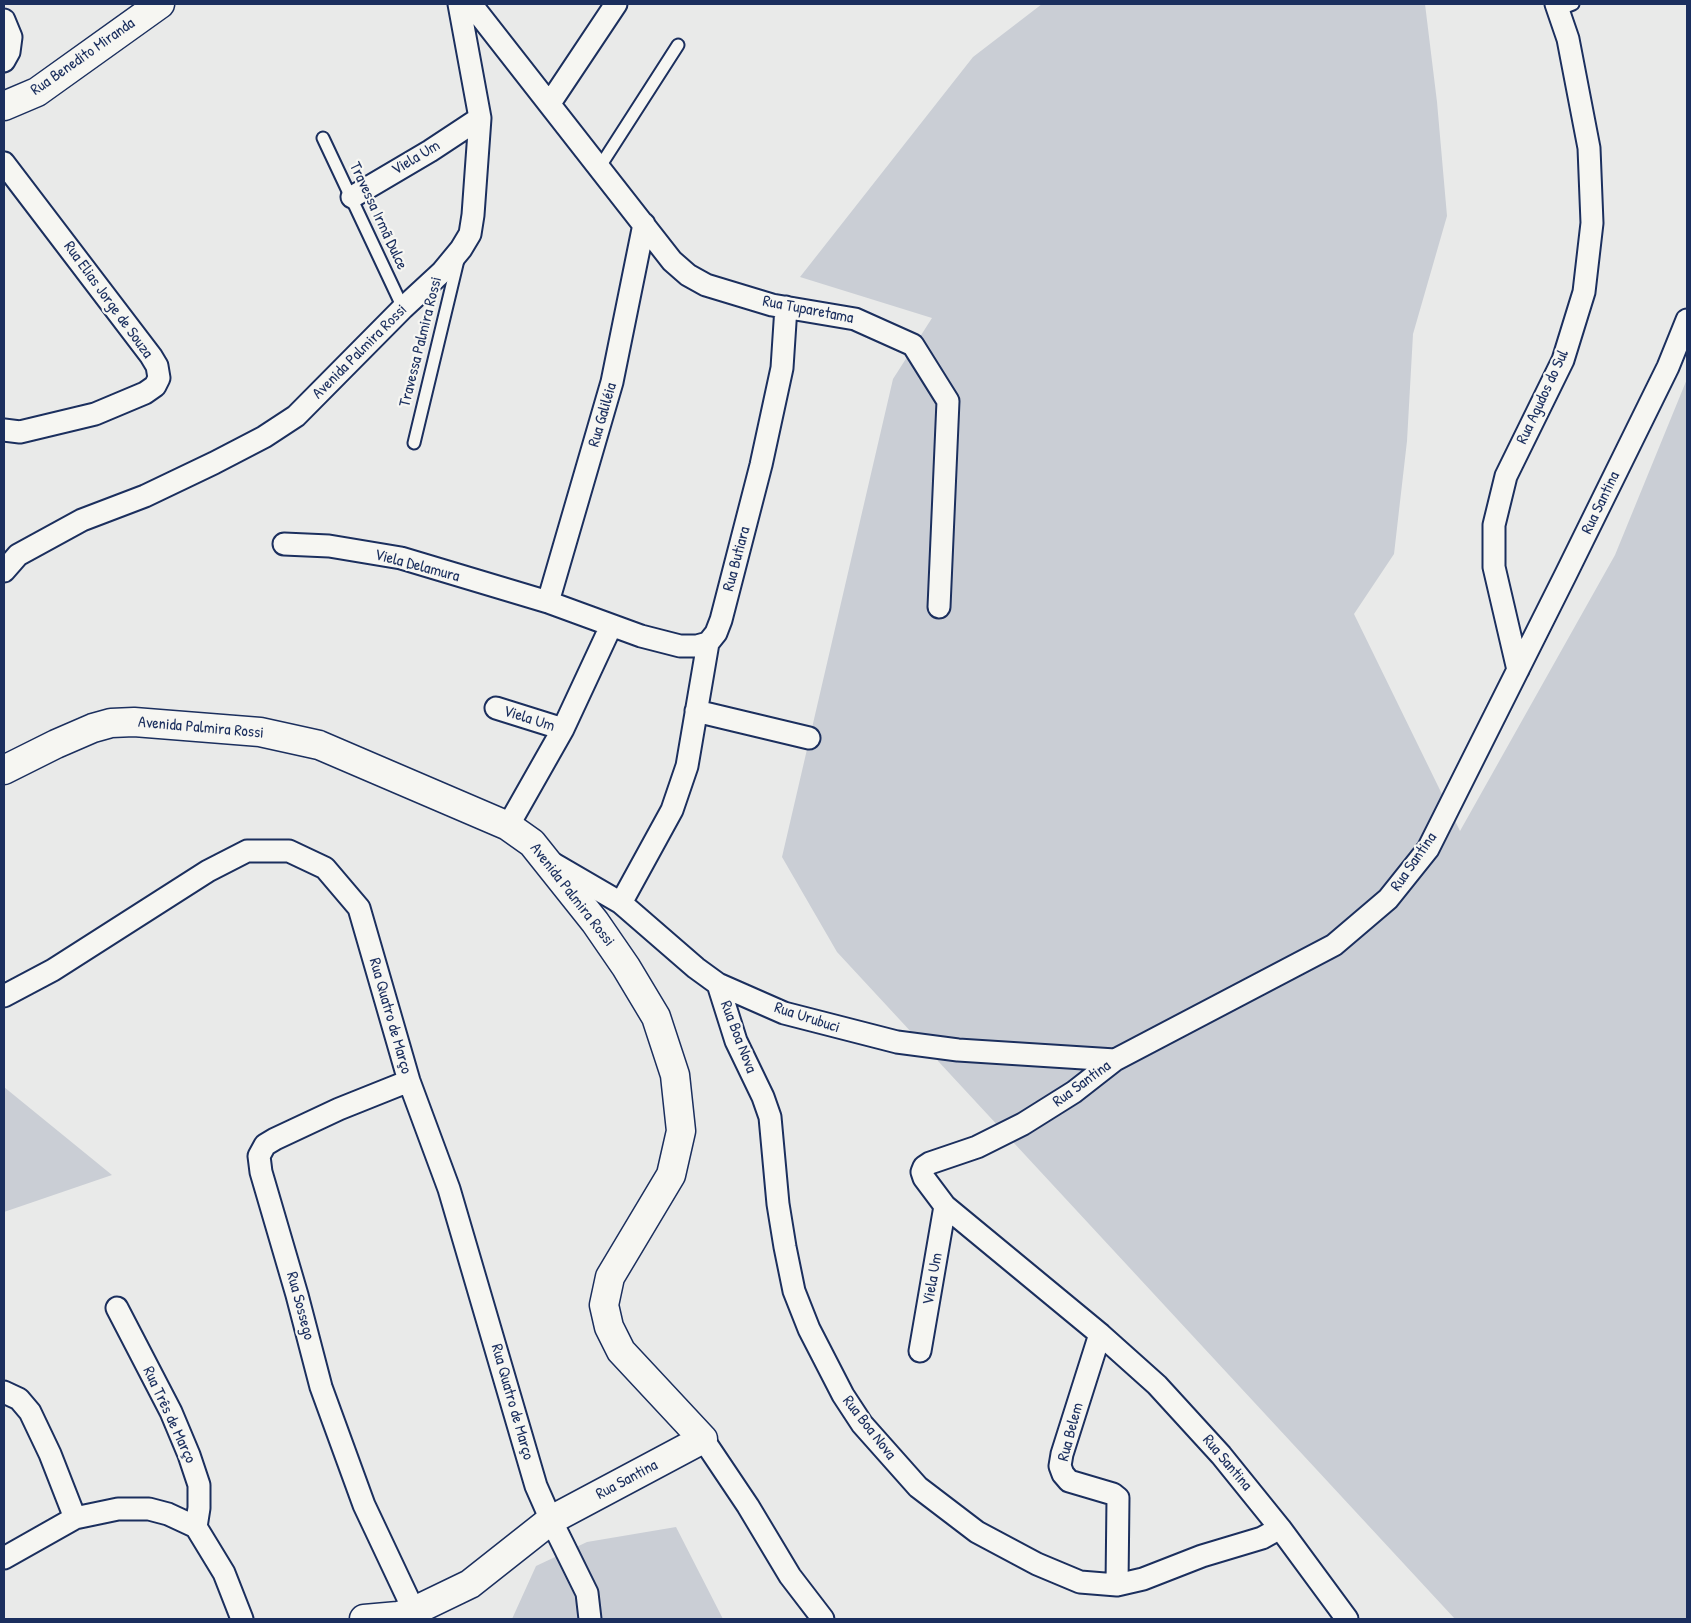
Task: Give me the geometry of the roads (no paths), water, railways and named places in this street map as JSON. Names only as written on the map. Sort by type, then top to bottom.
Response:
[{"type":"street","name":"Rua Benedito Miranda","points":[[4,106],[37,92],[160,4]]},
{"type":"street","name":"Avenida Palmira Rossi","points":[[4,571],[18,555],[82,520],[145,496],[214,463],[264,437],[296,416],[403,308],[442,272],[461,249],[470,234],[473,215],[480,118],[459,4]]},
{"type":"street","name":"Rua Tuparetama","points":[[471,4],[550,102],[672,261],[688,275],[706,285],[772,306],[855,319],[913,345],[948,401],[939,607]]},
{"type":"street","points":[[550,102],[616,4]]},
{"type":"street","name":"Rua Agudos do Sul","points":[[1518,670],[1494,567],[1494,524],[1506,476],[1563,360],[1584,292],[1592,223],[1589,148],[1563,6]]},
{"type":"street","points":[[4,20],[12,37],[9,52],[4,61]]},
{"type":"street","name":"Viela Um","points":[[352,197],[430,151],[480,118]]},
{"type":"street","name":"Rua Elias Jorge de Souza","points":[[4,163],[145,348],[157,366],[159,378],[155,386],[145,393],[95,414],[20,432],[4,430]]},
{"type":"street","name":"Rua Galiléia","points":[[548,602],[612,382],[644,224]]},
{"type":"street","name":"Rua Butiara","points":[[708,643],[716,633],[721,620],[761,465],[782,368],[786,307]]},
{"type":"street","name":"Rua Santina","points":[[1347,1619],[1280,1528],[1208,1441],[1157,1385],[1100,1334],[945,1206],[924,1178],[922,1172],[924,1167],[930,1163],[976,1146],[1024,1124],[1074,1092],[1115,1060],[1334,945],[1388,899],[1428,849],[1664,375],[1687,320]]},
{"type":"street","name":"Viela Delamura","points":[[284,544],[329,546],[402,558],[548,602]]},
{"type":"street","points":[[548,602],[612,626],[680,646],[697,646],[708,643],[687,766],[672,810],[621,903]]},
{"type":"street","points":[[508,826],[563,729],[612,626]]},
{"type":"street","name":"Viela Um","points":[[496,708],[563,729]]},
{"type":"street","points":[[696,711],[808,738]]},
{"type":"street","name":"Avenida Palmira Rossi","points":[[4,770],[71,737],[112,723],[143,723],[260,732],[319,745],[508,826],[532,843],[542,858],[595,922],[626,966],[656,1017],[676,1074],[681,1131],[671,1175],[610,1277],[604,1305],[609,1327],[621,1351],[703,1439]]},
{"type":"street","name":"Rua Quatro de Março","points":[[4,996],[53,970],[172,893],[247,851],[289,851],[325,868],[360,908],[409,1081],[449,1189],[536,1486],[587,1593],[590,1619]]},
{"type":"street","name":"Rua Urubuci","points":[[542,858],[621,903],[696,968],[718,984],[784,1013],[897,1042],[958,1050],[1115,1060]]},
{"type":"street","name":"Rua Boa Nova","points":[[718,984],[736,1041],[763,1096],[770,1117],[778,1204],[794,1291],[808,1329],[843,1395],[857,1417],[878,1444],[918,1487],[977,1532],[1066,1577],[1080,1582],[1117,1585],[1143,1579],[1202,1556],[1237,1547],[1280,1528]]},
{"type":"street","name":"Rua Sossego","points":[[409,1081],[339,1109],[275,1139],[266,1146],[259,1156],[260,1172],[297,1295],[321,1387],[364,1505],[414,1611]]},
{"type":"street","name":"Viela Um","points":[[920,1351],[945,1206]]},
{"type":"street","name":"Rua Três de Março","points":[[117,1308],[171,1412],[189,1455],[199,1485],[199,1508],[196,1527]]},
{"type":"street","name":"Rua Belem","points":[[1100,1334],[1062,1454],[1060,1466],[1063,1474],[1069,1480],[1113,1494],[1118,1498],[1117,1585]]},
{"type":"street","points":[[11,1396],[30,1412],[75,1518]]},
{"type":"street","points":[[703,1439],[748,1506],[790,1576],[824,1619]]},
{"type":"street","name":"Rua Santina","points":[[364,1619],[398,1616],[414,1611],[470,1584],[551,1520],[703,1439]]},
{"type":"street","points":[[4,1558],[75,1518],[118,1509],[149,1509],[168,1514],[196,1527],[224,1573],[242,1619]]},
{"type":"lane","points":[[599,168],[678,45]]},
{"type":"lane","name":"Travessa Irmã Dulce","points":[[323,138],[403,308]]},
{"type":"lane","name":"Travessa Palmira Rossi","points":[[414,443],[461,249]]}]
